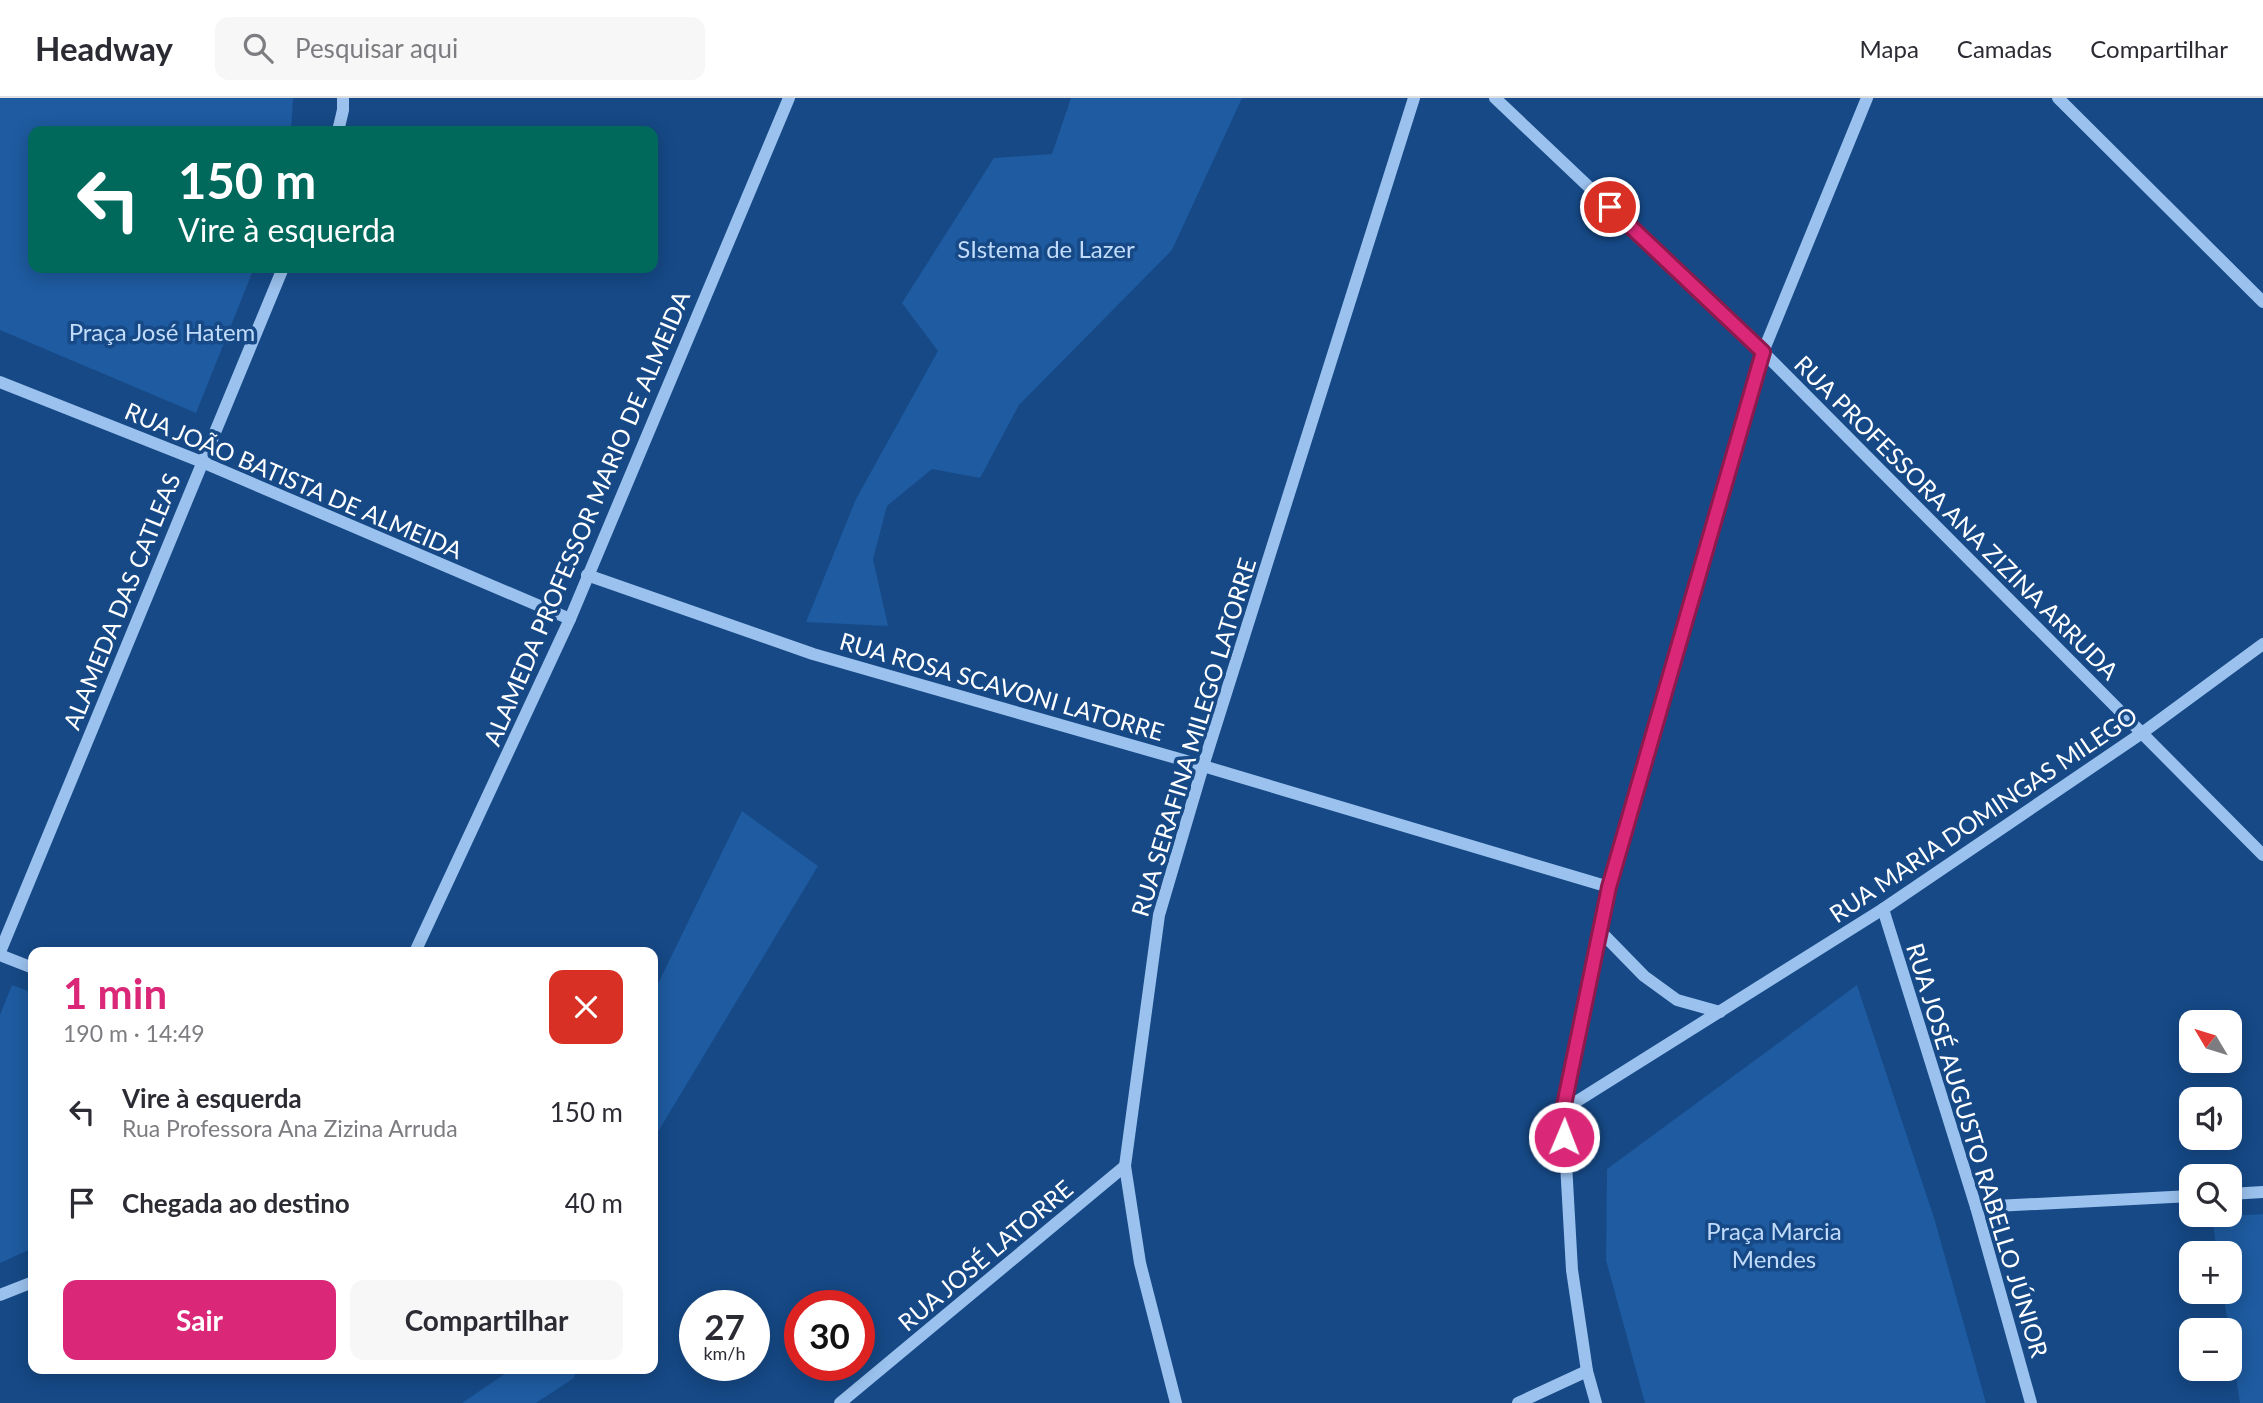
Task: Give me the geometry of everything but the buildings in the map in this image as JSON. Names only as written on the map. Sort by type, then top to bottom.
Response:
[{"type":"street","points":[[339,126],[343,98]]},
{"type":"street","name":"ALAMEDA PROFESSOR MARIO DE ALMEIDA","points":[[417,947],[570,618],[789,98]]},
{"type":"street","name":"RUA SERAFINA MILEGO LATORRE","points":[[1177,1403],[1140,1263],[1125,1166],[1159,915],[1203,766],[1414,98]]},
{"type":"street","name":"RUA PROFESSORA ANA ZIZINA ARRUDA","points":[[1495,98],[1763,352],[2263,855]]},
{"type":"street","points":[[1596,1403],[1587,1371],[1572,1270],[1563,1110],[1609,887],[1763,352],[1867,98]]},
{"type":"street","points":[[2058,98],[2263,302]]},
{"type":"street","name":"ALAMEDA DAS CATLEAS","points":[[0,953],[281,273]]},
{"type":"street","name":"RUA JOÃO BATISTA DE ALMEIDA","points":[[0,382],[202,462],[570,618]]},
{"type":"street","name":"RUA ROSA SCAVONI LATORRE","points":[[587,575],[813,654],[1609,887]]},
{"type":"street","name":"RUA MARIA DOMINGAS MILEGO","points":[[1563,1110],[1884,909],[2142,733],[2263,644]]},
{"type":"street","name":"RUA JOSÉ AUGUSTO RABELLO JÚNIOR","points":[[1884,909],[1976,1207],[2031,1403]]},
{"type":"street","points":[[1600,931],[1644,976],[1677,1000],[1720,1012]]},
{"type":"street","points":[[0,953],[28,966]]},
{"type":"street","name":"RUA JOSÉ LATORRE","points":[[840,1403],[1125,1166]]},
{"type":"street","points":[[2242,1193],[2263,1192]]},
{"type":"street","points":[[1976,1207],[2179,1197]]},
{"type":"street","points":[[0,1295],[28,1284]]},
{"type":"street","points":[[1518,1403],[1587,1371]]},
{"type":"green space","name":"Praça José Hatem","points":[[0,98],[293,98],[291,126],[28,126],[28,273],[252,273],[196,413],[0,330]]},
{"type":"green space","name":"SIstema de Lazer","points":[[1071,98],[1242,98],[1172,250],[1019,405],[980,478],[932,469],[887,506],[873,559],[888,626],[806,622],[856,499],[938,351],[902,303],[994,158],[1052,154]]},
{"type":"green space","points":[[742,811],[818,866],[658,1132],[658,984]]},
{"type":"green space","points":[[12,985],[28,991],[28,1250],[0,1263],[0,1015]]},
{"type":"green space","name":"Praça Marcia Mendes","points":[[1857,985],[1935,1221],[1986,1403],[1645,1403],[1606,1260],[1607,1169]]},
{"type":"green space","points":[[2263,1214],[2263,1403],[2240,1403],[2237,1381],[2242,1381],[2242,1318],[2227,1318],[2225,1304],[2242,1304],[2242,1241],[2215,1241],[2213,1227],[2242,1227],[2242,1215]]},
{"type":"green space","points":[[505,1374],[575,1374],[574,1378],[536,1403],[462,1403]]},
{"type":"route","points":[[1564,1137],[1563,1110],[1609,887],[1763,352],[1610,207]]}]
